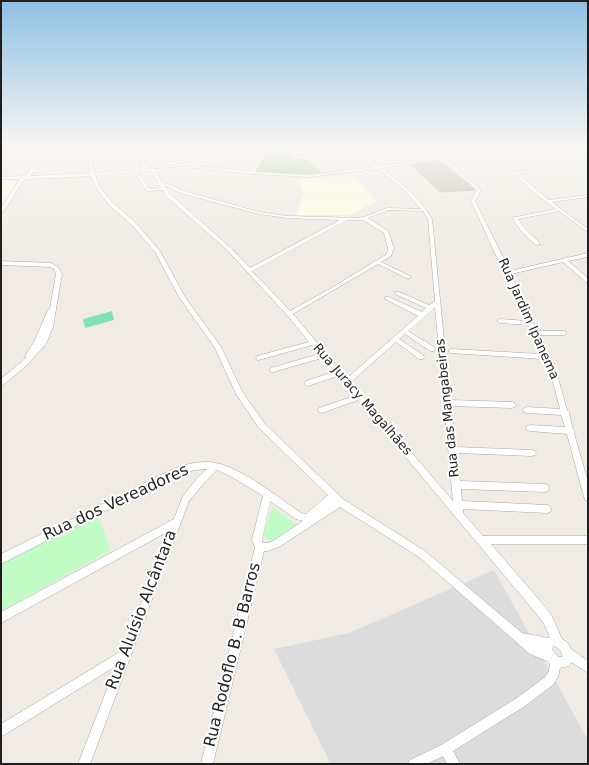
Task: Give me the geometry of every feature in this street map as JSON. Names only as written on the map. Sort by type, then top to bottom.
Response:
[{"type":"street","points":[[1,211],[10,200],[16,184]]},
{"type":"street","points":[[97,184],[106,198],[134,224],[157,251],[182,297],[218,346],[240,394],[252,414],[278,443],[340,502],[422,554],[534,650],[553,660],[565,662],[567,660],[568,653]]},
{"type":"street","points":[[144,184],[149,190],[162,185],[259,213],[287,217],[346,219],[364,218],[387,209],[425,210]]},
{"type":"street","points":[[397,184],[425,210]]},
{"type":"street","name":"Rua Jardim Ipanema","points":[[472,184],[479,190],[473,201],[536,333],[555,378],[566,412],[588,497]]},
{"type":"street","points":[[527,184],[548,202],[588,231]]},
{"type":"street","name":"Rua Juracy Magalhães","points":[[162,185],[250,270],[289,314],[346,383],[459,509],[480,540],[548,620],[553,642]]},
{"type":"street","points":[[548,202],[588,196]]},
{"type":"street","name":"Rua das Mangabeiras","points":[[425,210],[430,219],[447,403],[459,509]]},
{"type":"street","points":[[538,244],[524,231],[515,219],[559,210]]},
{"type":"street","points":[[289,314],[389,255],[391,252],[388,236],[382,228],[364,218]]},
{"type":"street","points":[[250,270],[346,219]]},
{"type":"street","points":[[508,273],[588,255]]},
{"type":"street","points":[[565,261],[588,281]]},
{"type":"street","points":[[377,262],[408,277]]},
{"type":"street","points":[[1,263],[43,264],[56,268],[59,274],[48,334],[40,343],[35,354],[4,381]]},
{"type":"street","points":[[397,293],[430,308]]},
{"type":"street","points":[[387,298],[422,315]]},
{"type":"street","points":[[346,383],[437,302]]},
{"type":"street","points":[[40,343],[40,332],[52,308]]},
{"type":"street","points":[[500,321],[531,323]]},
{"type":"street","points":[[404,331],[432,349]]},
{"type":"street","points":[[40,332],[48,334]]},
{"type":"street","points":[[536,333],[564,333]]},
{"type":"street","points":[[395,339],[421,357]]},
{"type":"street","points":[[259,358],[313,343]]},
{"type":"street","points":[[451,351],[546,355]]},
{"type":"street","points":[[272,370],[323,355]]},
{"type":"street","points":[[308,383],[339,373]]},
{"type":"street","points":[[322,410],[359,397]]},
{"type":"street","points":[[447,403],[512,405]]},
{"type":"street","points":[[527,410],[566,412]]},
{"type":"street","points":[[530,428],[571,431]]},
{"type":"street","points":[[452,450],[532,453]]},
{"type":"street","name":"Rua dos Vereadores","points":[[1,559],[176,471],[194,466],[216,466],[236,475],[300,516],[306,518],[311,516],[333,496]]},
{"type":"street","name":"Rua Aluísio Alcântara","points":[[84,764],[175,523],[186,499],[202,479],[216,466]]},
{"type":"street","points":[[456,485],[545,488]]},
{"type":"street","name":"Rua Rodoflo B. B Barros","points":[[207,764],[260,546],[257,540],[267,495]]},
{"type":"street","points":[[260,546],[268,547],[276,544],[340,502]]},
{"type":"street","points":[[459,509],[547,509]]},
{"type":"street","points":[[1,618],[175,523]]},
{"type":"street","points":[[480,540],[588,540]]},
{"type":"street","points":[[520,638],[553,642],[562,645],[568,653],[588,668]]},
{"type":"street","points":[[414,764],[445,749],[521,702],[549,681],[554,673],[553,660],[546,649],[553,642]]},
{"type":"street","points":[[1,731],[125,654]]},
{"type":"street","points":[[445,749],[454,764]]},
{"type":"shaded area","points":[[1,184],[15,184],[10,196],[1,209]]},
{"type":"shaded area","points":[[299,184],[359,184],[376,201],[349,215],[296,215],[304,192]]},
{"type":"shaded area","points":[[494,570],[588,740],[588,764],[331,764],[274,649],[349,633]]},
{"type":"green space","points":[[112,311],[114,320],[85,328],[83,319]]},
{"type":"green space","points":[[274,508],[297,525],[270,542],[263,536],[271,510]]},
{"type":"green space","points":[[98,515],[111,550],[1,611],[1,560]]},
{"type":"building","points":[[431,184],[468,184],[475,190],[440,192]]}]
